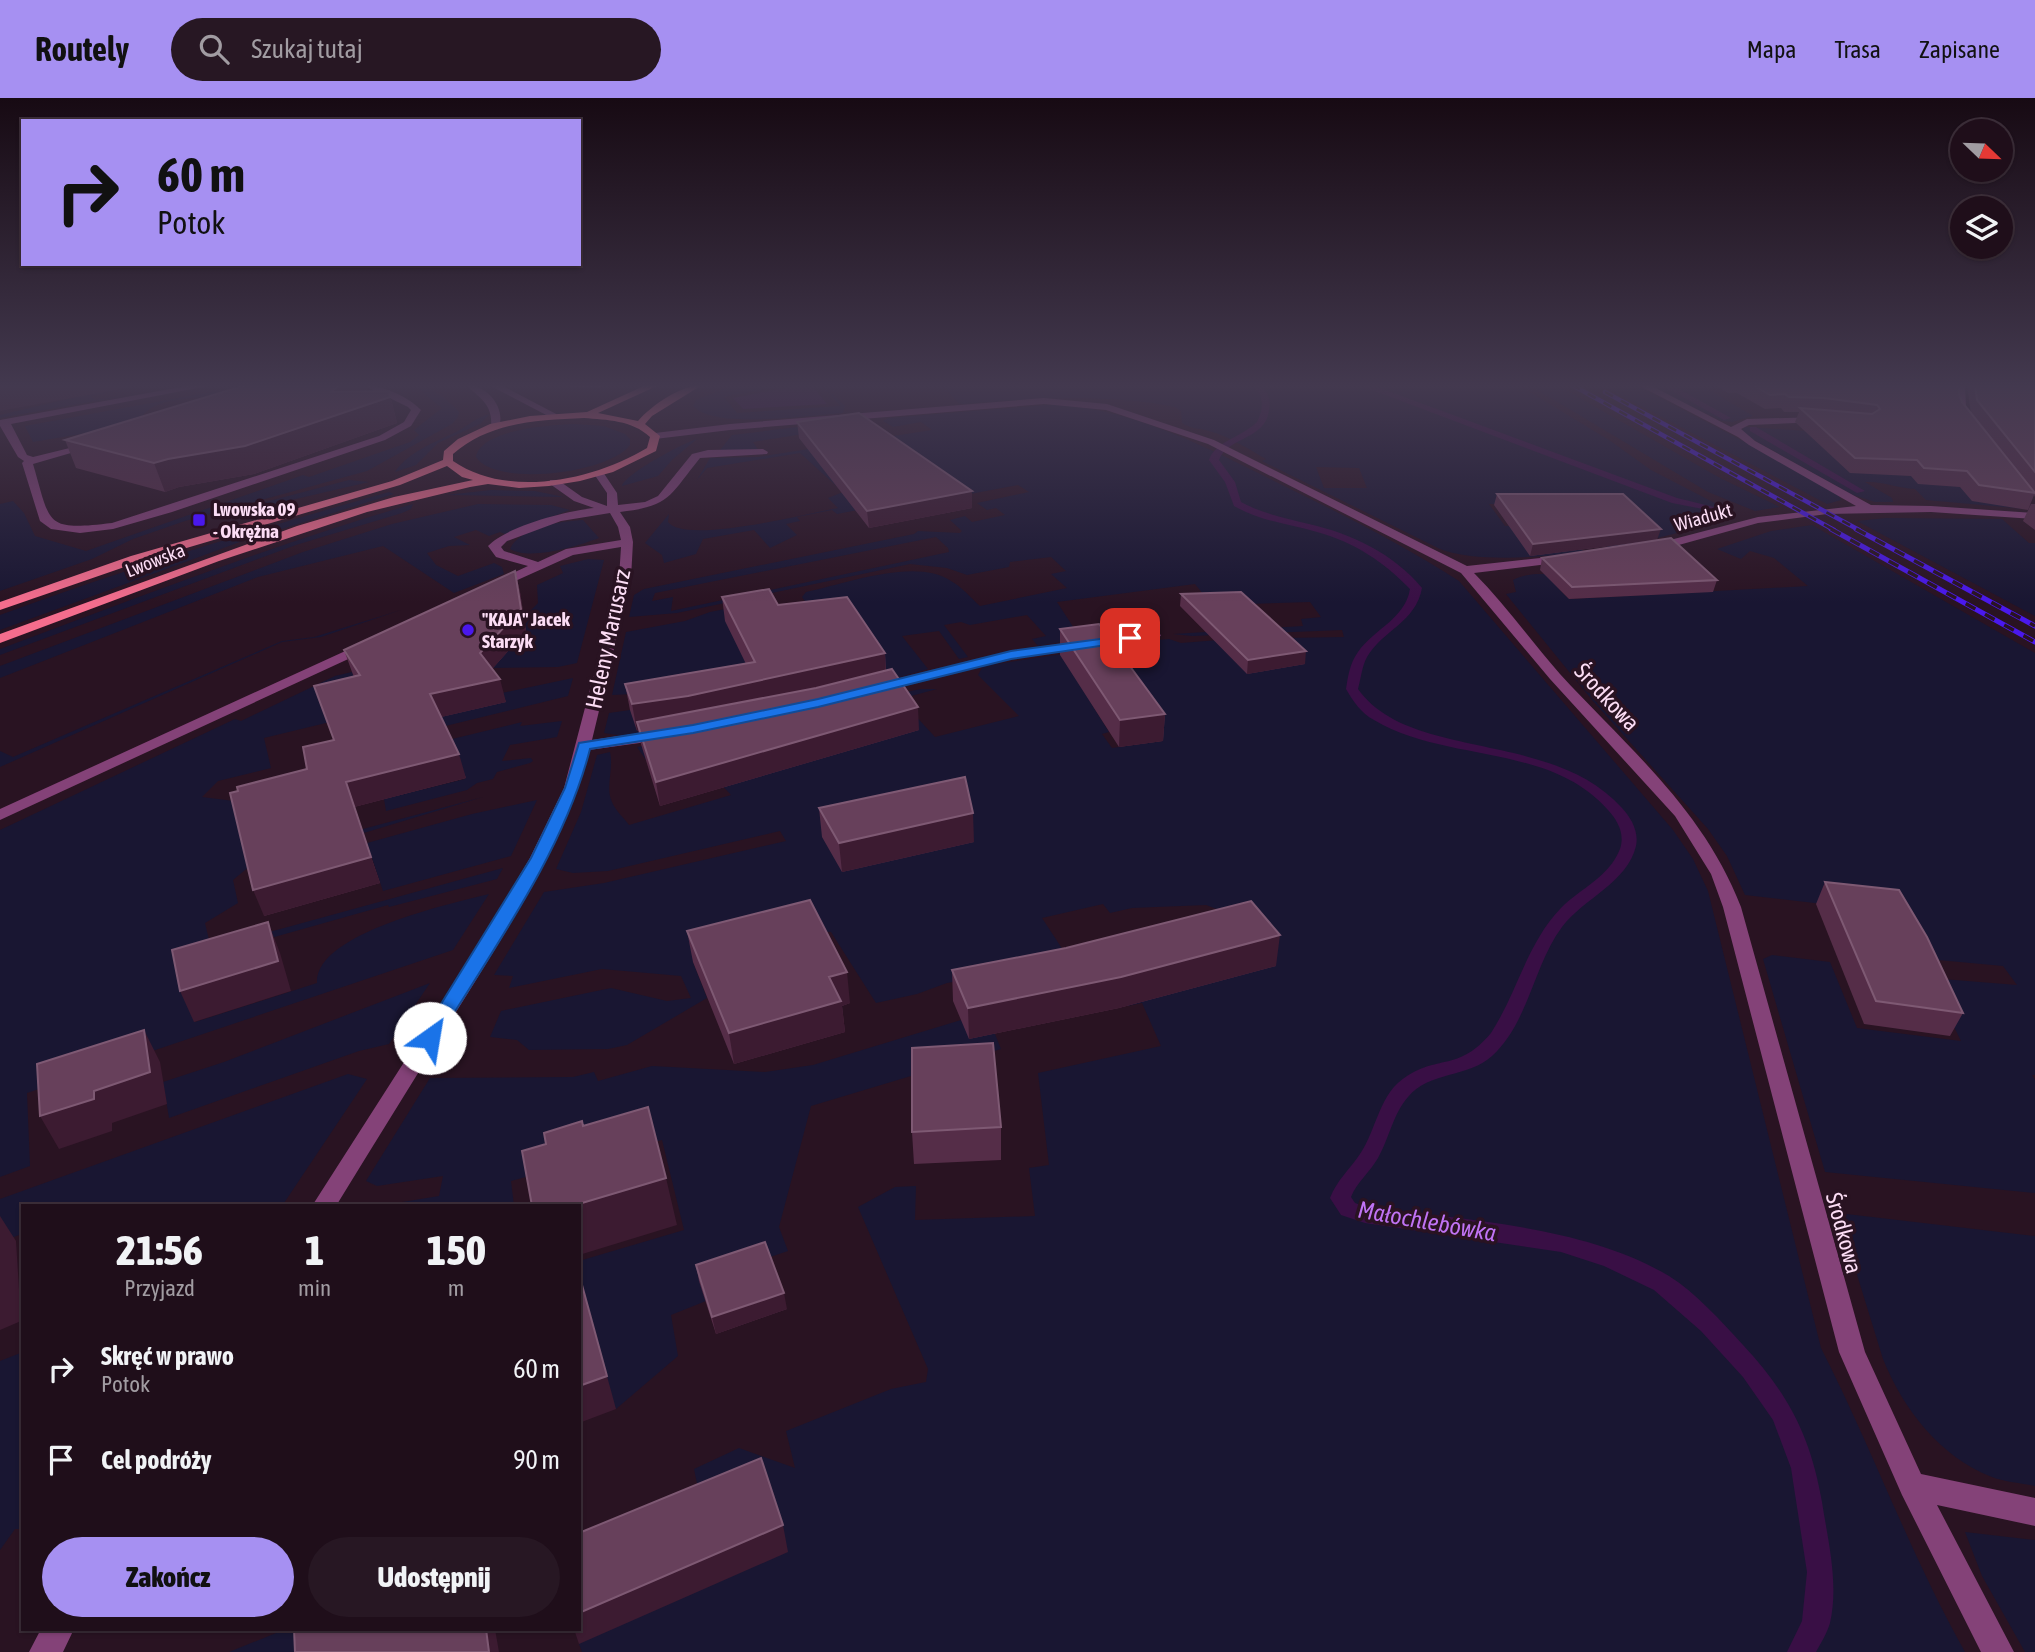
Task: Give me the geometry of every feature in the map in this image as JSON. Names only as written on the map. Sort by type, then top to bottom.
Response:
[{"type":"main road","points":[[448,458],[448,462],[455,470],[469,477],[489,481],[554,481],[599,474],[642,458]]},
{"type":"main road","name":"Lwowska","points":[[0,606],[148,555],[396,483],[448,462]]},
{"type":"main road","name":"Lwowska","points":[[0,639],[313,524],[442,488],[489,481]]},
{"type":"street","points":[[25,458],[32,460]]},
{"type":"street","points":[[43,458],[27,463],[44,519],[55,527],[80,530],[113,526],[168,510],[324,458]]},
{"type":"street","points":[[539,566],[500,554],[494,546],[503,539],[557,519],[648,505],[656,501],[695,458]]},
{"type":"street","name":"Środkowa","points":[[1244,458],[1465,570],[1488,593],[1554,675],[1695,828],[1716,863],[1732,907],[1852,1352],[1912,1486],[1997,1652]]},
{"type":"street","points":[[1779,458],[1868,508]]},
{"type":"street","name":"Heleny Marusarz","points":[[325,1204],[481,956],[539,858],[572,788],[625,578],[627,542],[624,527],[613,509],[612,493],[599,474]]},
{"type":"street","points":[[554,481],[588,504],[613,509]]},
{"type":"street","name":"Wiadukt","points":[[1645,548],[1756,520],[1868,508],[1935,508],[2035,516]]},
{"type":"street","points":[[482,592],[588,547],[627,542]]},
{"type":"street","points":[[1465,570],[1574,557]]},
{"type":"street","points":[[872,690],[1011,655],[1154,635]]},
{"type":"street","points":[[0,815],[382,638]]},
{"type":"street","points":[[584,746],[680,731]]},
{"type":"street","points":[[1912,1486],[2035,1512]]},
{"type":"street","points":[[45,1652],[58,1631]]},
{"type":"shaded area","points":[[365,458],[391,458],[367,471],[185,521],[133,539],[92,559],[0,591],[0,504],[13,501],[24,513],[35,536],[86,551],[303,475],[309,477]]},
{"type":"shaded area","points":[[423,458],[416,465],[395,472],[400,465],[407,459]]},
{"type":"shaded area","points":[[477,458],[612,458],[578,469],[553,473],[506,472],[488,467]]},
{"type":"shaded area","points":[[659,458],[675,458],[658,476],[622,486],[643,467]]},
{"type":"shaded area","points":[[710,458],[772,458],[707,468],[697,480]]},
{"type":"shaded area","points":[[805,458],[1227,458],[1373,531],[1459,581],[1673,830],[1693,859],[1708,891],[1821,1348],[1926,1577],[1965,1652],[582,1652],[579,1644],[703,1512],[694,1469],[739,1448],[795,1468],[786,1431],[891,1389],[926,1382],[928,1369],[858,1207],[895,1187],[916,1186],[915,1220],[1035,1216],[1029,1168],[1049,1165],[1038,1073],[1161,1046],[1142,1003],[1127,1006],[1233,915],[1206,905],[1132,908],[1110,913],[1103,904],[1042,918],[1065,953],[1023,969],[947,983],[917,994],[876,1003],[831,932],[813,931],[693,962],[707,998],[627,1045],[608,1049],[529,1050],[517,1040],[490,1037],[501,1011],[611,988],[667,1001],[691,998],[681,976],[602,969],[509,988],[513,976],[494,975],[544,892],[604,883],[786,841],[780,831],[608,871],[573,873],[556,869],[581,812],[597,755],[610,752],[610,796],[615,808],[629,825],[731,795],[710,772],[655,773],[637,747],[921,689],[937,689],[900,699],[935,737],[1019,716],[978,675],[983,666],[1169,639],[1181,643],[1282,635],[1284,638],[1344,637],[1342,630],[1192,636],[1173,634],[1303,626],[1301,619],[1321,617],[1310,602],[1212,605],[1195,584],[1057,602],[1081,639],[1038,646],[1032,639],[1046,636],[1027,615],[970,625],[961,622],[944,625],[968,657],[959,659],[939,631],[902,636],[928,669],[849,692],[623,736],[604,733],[609,713],[630,710],[676,692],[612,695],[626,632],[685,621],[710,612],[756,603],[809,607],[802,597],[806,592],[880,574],[900,572],[936,574],[955,583],[980,606],[1067,588],[1051,574],[1066,571],[1051,557],[1010,562],[1009,567],[967,575],[947,568],[910,564],[677,613],[629,617],[634,595],[644,589],[914,534],[918,531],[960,533],[962,531],[950,520],[965,516],[972,522],[1005,515],[996,508],[987,510],[977,503],[1029,492],[1018,485],[970,494],[951,492],[837,514],[832,510],[797,517],[800,521],[786,524],[797,535],[770,548],[754,530],[703,539],[696,554],[664,563],[662,555],[645,543],[669,514],[668,522],[679,528],[698,530],[748,526],[838,508],[828,498],[843,492]],"holes":[[[936,537],[949,552],[671,611],[673,597],[652,601],[655,593]],[[1091,703],[1163,741],[1112,748],[1102,734],[1109,732]]]},
{"type":"shaded area","points":[[1263,458],[1634,458],[1651,470],[1736,514],[1675,534],[1610,547],[1589,536],[1554,504],[1489,504],[1505,526],[1562,527],[1584,552],[1531,557],[1472,556],[1440,549],[1262,461],[1266,459]],"holes":[[[1316,467],[1359,468],[1367,488],[1324,488]]]},
{"type":"shaded area","points":[[1650,458],[1684,458],[1780,507],[1755,511],[1708,492]]},
{"type":"shaded area","points":[[1739,458],[1775,458],[1789,465],[1839,496],[1841,500],[1827,504]]},
{"type":"shaded area","points":[[1785,458],[1994,458],[2026,509],[1926,500],[1915,489],[1878,483],[1865,482],[1892,498],[1893,502],[1875,502],[1853,495]]},
{"type":"shaded area","points":[[349,480],[369,482],[253,509],[250,506]]},
{"type":"shaded area","points":[[491,490],[535,491],[564,497],[446,495]]},
{"type":"shaded area","points":[[389,492],[394,494],[240,542],[0,630],[0,615],[193,550]]},
{"type":"shaded area","points":[[413,504],[411,509],[402,513],[296,545],[0,655],[0,649],[206,572]]},
{"type":"shaded area","points":[[478,504],[551,505],[570,510],[505,534],[500,532],[489,536],[476,530],[454,537],[470,545],[449,546],[427,553],[436,565],[458,576],[494,563],[502,567],[504,574],[454,593],[383,546],[258,577],[0,678],[0,666],[303,552],[392,524]]},
{"type":"shaded area","points":[[1886,518],[2002,519],[2029,543],[2035,543],[2035,616],[1857,521]]},
{"type":"shaded area","points":[[583,520],[599,538],[541,553],[510,549],[515,541],[532,530]]},
{"type":"shaded area","points":[[1812,525],[2035,653],[2035,1075],[2032,1075],[2035,1080],[2035,1193],[1825,1172],[1763,959],[1772,955],[1830,962],[1857,1028],[1961,1041],[1930,978],[2017,985],[2003,966],[1938,960],[1908,914],[1745,895],[1727,856],[1708,829],[1592,700],[1506,594],[1516,592],[1513,580],[1526,575],[1541,574],[1569,575],[1558,588],[1569,599],[1808,586],[1774,558],[1750,551],[1741,559],[1717,549],[1771,531]]},
{"type":"shaded area","points":[[588,559],[604,560],[577,663],[558,667],[487,668],[320,704],[327,722],[330,722],[264,738],[271,768],[218,781],[202,797],[258,804],[273,853],[483,797],[367,832],[256,861],[233,880],[238,903],[205,923],[211,948],[503,868],[497,879],[389,907],[388,905],[182,963],[195,1022],[317,983],[322,965],[338,949],[360,936],[417,913],[489,894],[453,950],[27,1093],[30,1166],[0,1177],[0,830],[235,719],[241,721],[335,676],[352,672],[358,683],[515,643],[526,631],[521,629],[534,614],[529,612],[538,603],[537,585],[563,573],[560,566]]},
{"type":"shaded area","points":[[401,610],[321,637],[282,642],[0,767],[0,751],[13,757],[282,641],[314,637]]},
{"type":"shaded area","points":[[573,678],[568,696],[433,729],[424,699],[497,694]]},
{"type":"shaded area","points":[[562,721],[557,737],[510,745],[502,761],[531,758],[533,761],[530,763],[497,772],[493,779],[477,783],[467,790],[386,811],[384,799],[465,779],[448,740],[522,722],[520,726]]},
{"type":"shaded area","points":[[537,800],[511,856],[383,891],[367,843],[472,814]]},
{"type":"shaded area","points":[[430,983],[389,1044],[359,1051],[169,1118],[163,1082],[224,1062]]},
{"type":"shaded area","points":[[961,1020],[995,1034],[1001,1049],[811,1106],[779,1227],[788,1251],[700,1281],[706,1301],[671,1315],[678,1356],[616,1409],[581,1327],[581,1260],[684,1230],[662,1140],[511,1181],[514,1204],[390,1204],[439,1196],[443,1176],[377,1186],[366,1181],[430,1078],[573,1077],[594,1072],[598,1081],[652,1066],[765,1072],[813,1065]]},
{"type":"shaded area","points":[[348,1074],[367,1079],[283,1204],[21,1204],[21,1234],[0,1242],[0,1199]]},
{"type":"shaded area","points":[[1838,1213],[2035,1236],[2035,1486],[1997,1479],[1973,1468],[1940,1444],[1913,1413],[1891,1378],[1883,1359]]},
{"type":"shaded area","points":[[21,1353],[21,1529],[15,1529],[0,1550],[0,1361]]},
{"type":"shaded area","points":[[1965,1532],[2035,1540],[2035,1652],[2025,1652],[1982,1576]]},
{"type":"shaded area","points":[[281,1631],[310,1631],[313,1652],[229,1652]]},
{"type":"building","points":[[133,458],[177,458],[168,459],[154,463]]},
{"type":"building","points":[[825,458],[923,458],[972,491],[867,511]]},
{"type":"building","points":[[1855,458],[2007,458],[2035,493],[1979,485],[1967,471],[1924,468],[1917,460]]},
{"type":"building","points":[[2023,458],[2035,458],[2035,472]]},
{"type":"building","points":[[1497,494],[1623,494],[1661,529],[1533,544]]},
{"type":"building","points":[[1671,538],[1717,580],[1572,587],[1542,558]]},
{"type":"building","points":[[515,571],[521,609],[480,653],[500,679],[430,694],[459,754],[346,782],[371,857],[253,890],[230,793],[238,791],[237,787],[307,769],[303,747],[334,740],[314,686],[360,675],[344,650]]},
{"type":"building","points":[[769,589],[778,605],[847,597],[885,653],[688,696],[632,704],[625,684],[755,662],[722,597]]},
{"type":"building","points":[[1241,592],[1306,651],[1248,660],[1181,594]]},
{"type":"building","points":[[1099,624],[1165,714],[1120,720],[1060,629]]},
{"type":"building","points":[[892,669],[918,707],[656,782],[637,722],[816,688]]},
{"type":"building","points":[[965,777],[973,813],[839,843],[819,808]]},
{"type":"building","points":[[1825,882],[1899,890],[1927,937],[1963,1013],[1876,1001]]},
{"type":"building","points":[[810,900],[847,972],[829,977],[841,1001],[729,1033],[687,931]]},
{"type":"building","points":[[1251,901],[1280,935],[1121,977],[968,1008],[952,970],[1066,948]]},
{"type":"building","points":[[268,922],[278,961],[180,991],[172,950]]},
{"type":"building","points":[[144,1030],[150,1072],[94,1091],[94,1099],[40,1116],[37,1064]]},
{"type":"building","points":[[993,1043],[1001,1127],[912,1132],[912,1048]]},
{"type":"building","points":[[648,1107],[666,1178],[579,1204],[532,1204],[522,1151],[546,1144],[544,1133],[582,1121],[583,1126]]},
{"type":"building","points":[[765,1242],[784,1293],[712,1317],[696,1265]]},
{"type":"building","points":[[581,1285],[607,1376],[581,1385]]},
{"type":"building","points":[[761,1458],[783,1525],[581,1612],[581,1532]]},
{"type":"building","points":[[294,1631],[486,1631],[489,1652],[295,1652]]},
{"type":"waterway","name":"Małochlebówka","points":[[1214,458],[1230,482],[1237,504],[1263,516],[1325,531],[1354,542],[1393,566],[1416,588],[1414,598],[1404,615],[1371,644],[1359,661],[1352,689],[1369,710],[1381,719],[1410,731],[1511,755],[1575,777],[1602,794],[1622,817],[1629,835],[1628,847],[1615,870],[1569,909],[1553,928],[1498,1037],[1487,1050],[1469,1063],[1423,1076],[1399,1093],[1370,1155],[1340,1198],[1348,1209],[1365,1215],[1561,1243],[1611,1259],[1662,1283],[1709,1324],[1751,1370],[1783,1414],[1804,1468],[1820,1572],[1816,1623],[1801,1652]]},
{"type":"waterway","points":[[1558,458],[1675,501],[1713,508]]},
{"type":"waterway","points":[[1802,458],[1860,491]]},
{"type":"railway","points":[[1703,458],[1834,530]]},
{"type":"railway","points":[[1726,458],[1859,530]]},
{"type":"railway","points":[[1831,529],[2035,642]]},
{"type":"railway","points":[[1856,529],[2035,626]]},
{"type":"place","name":"Lwowska 09 - Okrężna","points":[[199,520]]},
{"type":"place","name":"\"KAJA\" Jacek Starzyk","points":[[468,630]]},
{"type":"route","points":[[430,1038],[539,858],[572,788],[584,746],[693,729],[818,703],[1011,655],[1130,638]]}]
